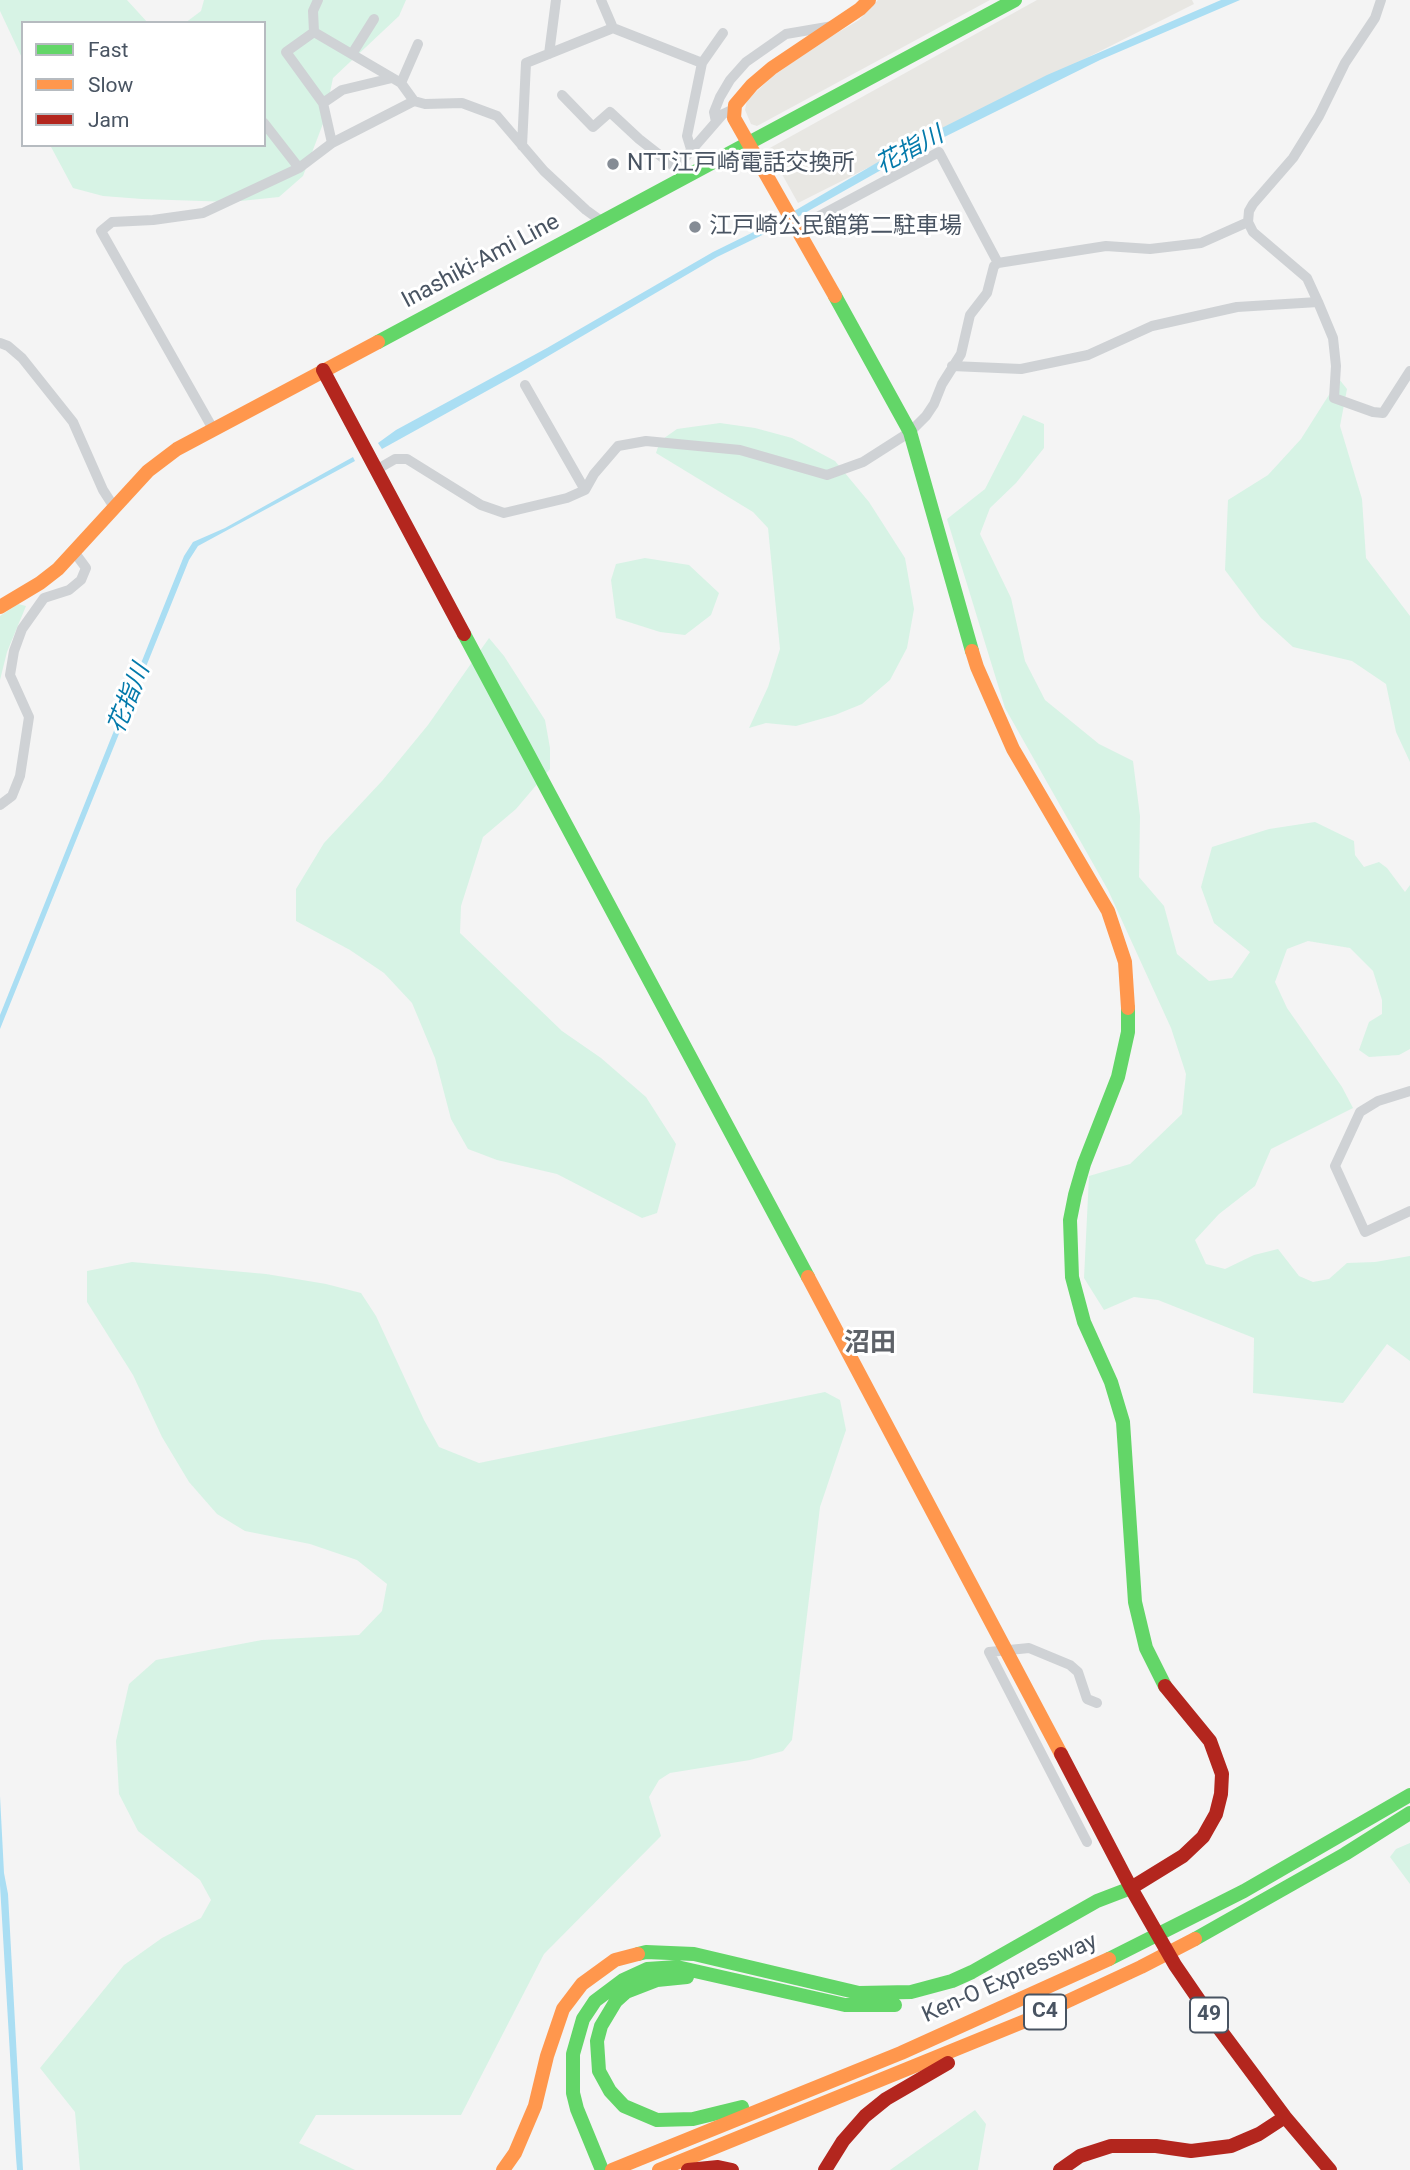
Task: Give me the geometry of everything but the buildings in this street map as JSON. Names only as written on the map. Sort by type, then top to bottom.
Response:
[{"type":"main road","points":[[592,2162],[572,2074],[577,2036],[583,2020],[595,2001],[611,1987],[647,1969],[677,1967],[845,2005],[879,2006],[937,1991],[1105,1897],[1131,1888],[1183,1856],[1212,1824],[1222,1774],[1210,1741],[1165,1687],[1146,1648],[1135,1602],[1123,1422],[1111,1382],[1084,1322],[1072,1276],[1070,1220],[1075,1195],[1084,1164],[1118,1077],[1128,1032],[1125,962],[1108,911],[1013,749],[976,667],[910,432],[891,393],[736,124],[734,109],[743,93],[772,68],[860,9],[869,0]]},
{"type":"main road","name":"Inashiki-Ami Line","points":[[0,607],[40,583],[75,553],[114,507],[162,459],[213,429],[604,223],[1015,0]]},
{"type":"main road","points":[[323,370],[952,1546],[1131,1888]]},
{"type":"main road","name":"Ken-O Expressway","points":[[612,2170],[901,2053],[1127,1951],[1244,1891],[1410,1795]]},
{"type":"main road","name":"Ken-O Expressway","points":[[659,2170],[1025,2021],[1141,1967],[1247,1911],[1410,1813]]},
{"type":"main road","name":"49","points":[[1131,1888],[1175,1965],[1285,2117],[1331,2170]]},
{"type":"main road","points":[[503,2170],[515,2153],[530,2119],[554,2032],[563,2010],[582,1984],[615,1960],[646,1952],[694,1954],[859,1993],[911,1997]]},
{"type":"main road","points":[[602,2170],[592,2162],[566,2102],[561,2075],[562,2042],[580,2002],[604,1978],[636,1962],[671,1956],[727,1962]]},
{"type":"main road","points":[[722,1978],[678,1977],[657,1980],[626,1992],[616,2001],[601,2026],[597,2051],[599,2071],[617,2100],[646,2117],[676,2121],[753,2104],[790,2090],[832,2079]]},
{"type":"main road","points":[[825,2170],[851,2131],[886,2099],[1025,2021]]},
{"type":"main road","points":[[1060,2170],[1080,2157],[1111,2146],[1141,2145],[1202,2151],[1231,2146],[1266,2130],[1285,2117]]},
{"type":"main road","points":[[688,2170],[718,2167],[732,2170]]},
{"type":"street","points":[[314,32],[313,11],[318,0]]},
{"type":"street","points":[[549,54],[556,0]]},
{"type":"street","points":[[601,0],[613,28]]},
{"type":"street","points":[[1381,0],[1375,18],[1345,63],[1319,116],[1293,158],[1253,204],[1248,222],[1253,233],[1307,278],[1333,338],[1336,366],[1334,398],[1383,413],[1410,371]]},
{"type":"street","points":[[352,54],[374,19]]},
{"type":"street","points":[[716,122],[714,112],[720,97],[730,80],[746,62],[786,34],[833,26]]},
{"type":"street","points":[[522,146],[526,63],[613,28],[702,63]]},
{"type":"street","points":[[314,32],[397,81],[414,101],[425,104],[462,103],[497,116],[544,171],[604,223]]},
{"type":"street","points":[[314,32],[286,52],[323,103],[332,143]]},
{"type":"street","points":[[691,149],[687,136],[702,63],[723,33]]},
{"type":"street","points":[[397,81],[418,44]]},
{"type":"street","points":[[323,103],[342,90],[397,81]]},
{"type":"street","points":[[562,94],[593,127],[610,112],[676,168],[723,114],[734,109]]},
{"type":"street","points":[[213,429],[101,231],[112,222],[203,213],[299,168],[332,143],[414,101]]},
{"type":"street","points":[[266,126],[299,168]]},
{"type":"street","points":[[796,227],[939,152],[998,263]]},
{"type":"street","points":[[376,470],[395,459],[407,458],[481,505],[503,513],[567,498],[584,490],[618,446],[646,440],[740,450],[827,475],[863,462],[910,432],[926,416],[961,354],[970,315],[987,293],[998,263],[1106,246],[1150,249],[1201,243],[1248,222]]},
{"type":"street","points":[[952,366],[1021,369],[1088,355],[1152,326],[1225,310],[1318,302]]},
{"type":"street","points":[[0,343],[22,358],[73,422],[114,507]]},
{"type":"street","points":[[525,385],[584,490]]},
{"type":"street","points":[[0,805],[12,796],[20,776],[29,717],[10,675],[15,651],[22,629],[44,598],[69,590],[81,580],[86,568],[75,553]]},
{"type":"street","points":[[1410,1091],[1378,1101],[1360,1112],[1335,1167],[1365,1232],[1410,1211]]},
{"type":"street","points":[[1087,1842],[989,1652],[1029,1648],[1070,1665],[1077,1672],[1087,1699],[1097,1703]]},
{"type":"shaded area","points":[[878,0],[990,0],[757,126],[751,124],[745,110],[747,100],[773,76],[859,20]]},
{"type":"shaded area","points":[[1037,0],[1192,0],[1194,4],[798,203],[768,149]]},
{"type":"green space","points":[[0,0],[127,0],[146,21],[21,21],[21,56],[0,11]]},
{"type":"green space","points":[[204,0],[406,0],[399,16],[333,78],[324,121],[303,176],[279,197],[231,202],[142,199],[103,196],[73,188],[51,147],[266,147],[266,21],[188,21],[201,11]]},
{"type":"green space","points":[[1339,379],[1347,389],[1340,426],[1362,499],[1366,558],[1410,616],[1410,762],[1396,732],[1386,684],[1352,661],[1293,647],[1261,618],[1225,570],[1228,500],[1268,475],[1301,439]]},
{"type":"green space","points":[[1023,415],[1044,424],[1044,448],[1016,483],[990,508],[980,534],[1011,598],[1025,661],[1045,700],[1099,744],[1133,761],[1140,816],[1139,877],[1164,906],[1177,954],[1209,981],[1232,978],[1250,952],[1214,923],[1201,887],[1212,847],[1269,829],[1315,822],[1354,841],[1355,855],[1364,867],[1379,862],[1387,868],[1405,892],[1410,885],[1410,1049],[1399,1055],[1369,1057],[1359,1050],[1369,1022],[1382,1014],[1382,1000],[1373,971],[1350,948],[1308,941],[1287,949],[1275,982],[1287,1008],[1342,1087],[1353,1108],[1271,1149],[1255,1186],[1219,1214],[1195,1240],[1206,1264],[1225,1269],[1254,1255],[1278,1249],[1299,1276],[1313,1282],[1329,1279],[1347,1263],[1410,1256],[1410,1361],[1387,1344],[1343,1403],[1253,1393],[1254,1338],[1158,1300],[1134,1297],[1104,1310],[1084,1278],[1089,1176],[1130,1164],[1182,1114],[1186,1074],[1171,1028],[1108,890],[1005,708],[947,519],[985,489]]},
{"type":"green space","points":[[720,423],[755,428],[792,438],[835,461],[869,502],[905,558],[914,609],[907,648],[890,680],[862,704],[796,726],[766,723],[749,728],[768,687],[780,649],[768,528],[753,512],[656,453],[660,441],[677,429]]},
{"type":"green space","points":[[645,558],[689,565],[719,593],[711,615],[685,635],[660,632],[616,618],[611,580],[616,564]]},
{"type":"green space","points":[[18,604],[26,606],[7,652],[0,680],[0,616]]},
{"type":"green space","points":[[489,638],[504,656],[545,720],[550,748],[550,769],[516,809],[483,837],[461,906],[460,933],[562,1031],[601,1058],[646,1097],[676,1144],[657,1213],[642,1218],[557,1174],[497,1160],[468,1149],[451,1119],[435,1058],[412,1003],[384,973],[350,950],[296,921],[296,889],[324,843],[382,781],[428,725]]},
{"type":"green space","points":[[132,1262],[266,1274],[361,1293],[376,1316],[439,1447],[479,1463],[825,1392],[840,1400],[846,1430],[820,1507],[792,1740],[783,1751],[750,1760],[670,1773],[659,1780],[649,1797],[661,1836],[544,1954],[461,2115],[316,2115],[299,2143],[355,2170],[80,2170],[75,2112],[40,2068],[124,1965],[162,1938],[201,1918],[211,1900],[200,1880],[138,1831],[119,1794],[116,1741],[129,1684],[156,1660],[262,1640],[359,1635],[382,1611],[387,1584],[357,1560],[310,1544],[245,1531],[217,1514],[189,1482],[162,1437],[133,1375],[87,1302],[87,1271]]},
{"type":"green space","points":[[1410,1843],[1410,1884],[1390,1857],[1396,1849]]},
{"type":"green space","points":[[975,2110],[986,2124],[978,2170],[890,2170]]},
{"type":"water","name":"花指川","points":[[1221,0],[1240,0],[1100,60],[906,156],[787,223],[717,257],[521,372],[382,449],[378,443],[396,430],[547,348],[713,252],[784,217],[902,148],[1047,75]]},
{"type":"water","name":"花指川","points":[[353,457],[355,461],[198,546],[189,560],[0,1029],[0,1015],[184,556],[193,542],[225,528]]},
{"type":"water","points":[[0,1796],[23,2170],[17,2170],[16,2157],[0,1885]]},
{"type":"traffic: fast","points":[[378,342],[1015,0]]},
{"type":"traffic: fast","points":[[835,296],[910,432],[972,651]]},
{"type":"traffic: fast","points":[[464,634],[808,1277]]},
{"type":"traffic: fast","points":[[1128,1008],[1128,1032],[1118,1077],[1084,1164],[1075,1195],[1070,1220],[1072,1277],[1084,1322],[1111,1382],[1123,1422],[1135,1602],[1146,1648],[1165,1686]]},
{"type":"traffic: fast","points":[[1109,1959],[1244,1891],[1410,1795]]},
{"type":"traffic: fast","points":[[1195,1939],[1345,1854],[1410,1813]]},
{"type":"traffic: fast","points":[[638,1954],[694,1954],[859,1993],[911,1992],[952,1981],[972,1972],[1097,1901],[1131,1888]]},
{"type":"traffic: fast","points":[[602,2170],[577,2109],[573,2093],[573,2054],[583,2019],[595,2001],[623,1980],[647,1969],[677,1967],[845,2005],[895,2005]]},
{"type":"traffic: fast","points":[[687,1977],[657,1980],[626,1992],[616,2001],[601,2026],[597,2041],[599,2071],[610,2091],[624,2106],[657,2120],[693,2119],[742,2107]]},
{"type":"traffic: slow","points":[[835,296],[734,118],[735,105],[752,85],[772,68],[860,9],[869,0]]},
{"type":"traffic: slow","points":[[0,607],[58,569],[148,471],[177,449],[378,342]]},
{"type":"traffic: slow","points":[[972,651],[1013,749],[1108,911],[1125,962],[1128,1008]]},
{"type":"traffic: slow","points":[[808,1277],[1061,1754]]},
{"type":"traffic: slow","points":[[659,2170],[1025,2021],[1195,1939]]},
{"type":"traffic: slow","points":[[503,2170],[515,2153],[535,2106],[547,2056],[563,2009],[582,1984],[615,1960],[638,1954]]},
{"type":"traffic: slow","points":[[612,2170],[901,2053],[1109,1959]]},
{"type":"traffic: jam","points":[[323,370],[464,634]]},
{"type":"traffic: jam","points":[[1061,1754],[1131,1888],[1183,1856],[1203,1837],[1216,1814],[1222,1774],[1210,1741],[1165,1686]]},
{"type":"traffic: jam","points":[[1131,1888],[1175,1965],[1212,2019],[1285,2117],[1330,2170]]},
{"type":"traffic: jam","points":[[825,2170],[843,2141],[865,2116],[886,2099],[948,2063]]},
{"type":"traffic: jam","points":[[1060,2170],[1080,2156],[1111,2146],[1156,2146],[1191,2151],[1231,2146],[1259,2134],[1285,2117]]},
{"type":"traffic: jam","points":[[688,2170],[718,2167],[732,2170]]},
{"type":"place","name":"NTT江戸崎電話交換所","points":[[613,164]]},
{"type":"place","name":"江戸崎公民館第二駐車場","points":[[695,227]]},
{"type":"district","name":"沼田","points":[[870,1344]]}]
